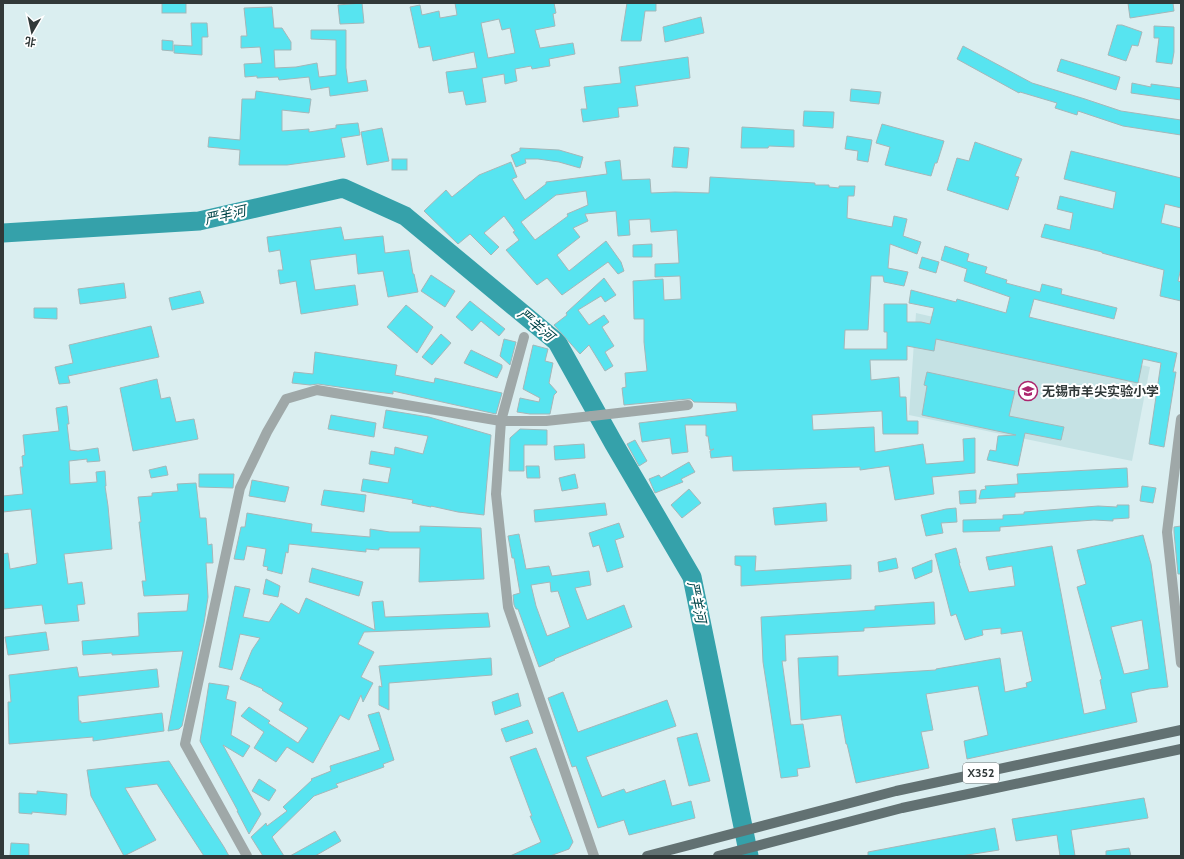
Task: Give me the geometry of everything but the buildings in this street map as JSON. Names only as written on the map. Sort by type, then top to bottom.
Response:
[{"type":"main road","name":"X352","points":[[647,856],[896,791],[1181,730]]},
{"type":"main road","name":"X352","points":[[718,856],[902,808],[1181,749]]},
{"type":"street","points":[[524,337],[502,422],[496,494],[508,606],[594,856]]},
{"type":"street","points":[[247,856],[185,744],[240,488],[267,432],[286,400],[317,390],[502,422],[546,421],[688,404]]},
{"type":"street","points":[[1181,419],[1167,532],[1181,663]]},
{"type":"shaded area","name":"无锡市羊尖实验小学","points":[[916,313],[1150,367],[1132,461],[909,415]]},
{"type":"waterway","name":"严羊河","points":[[3,233],[199,221],[343,188],[405,216],[557,342],[614,444],[692,577],[749,856]]},
{"type":"place","name":"无锡市羊尖实验小学","points":[[1028,391]]}]
